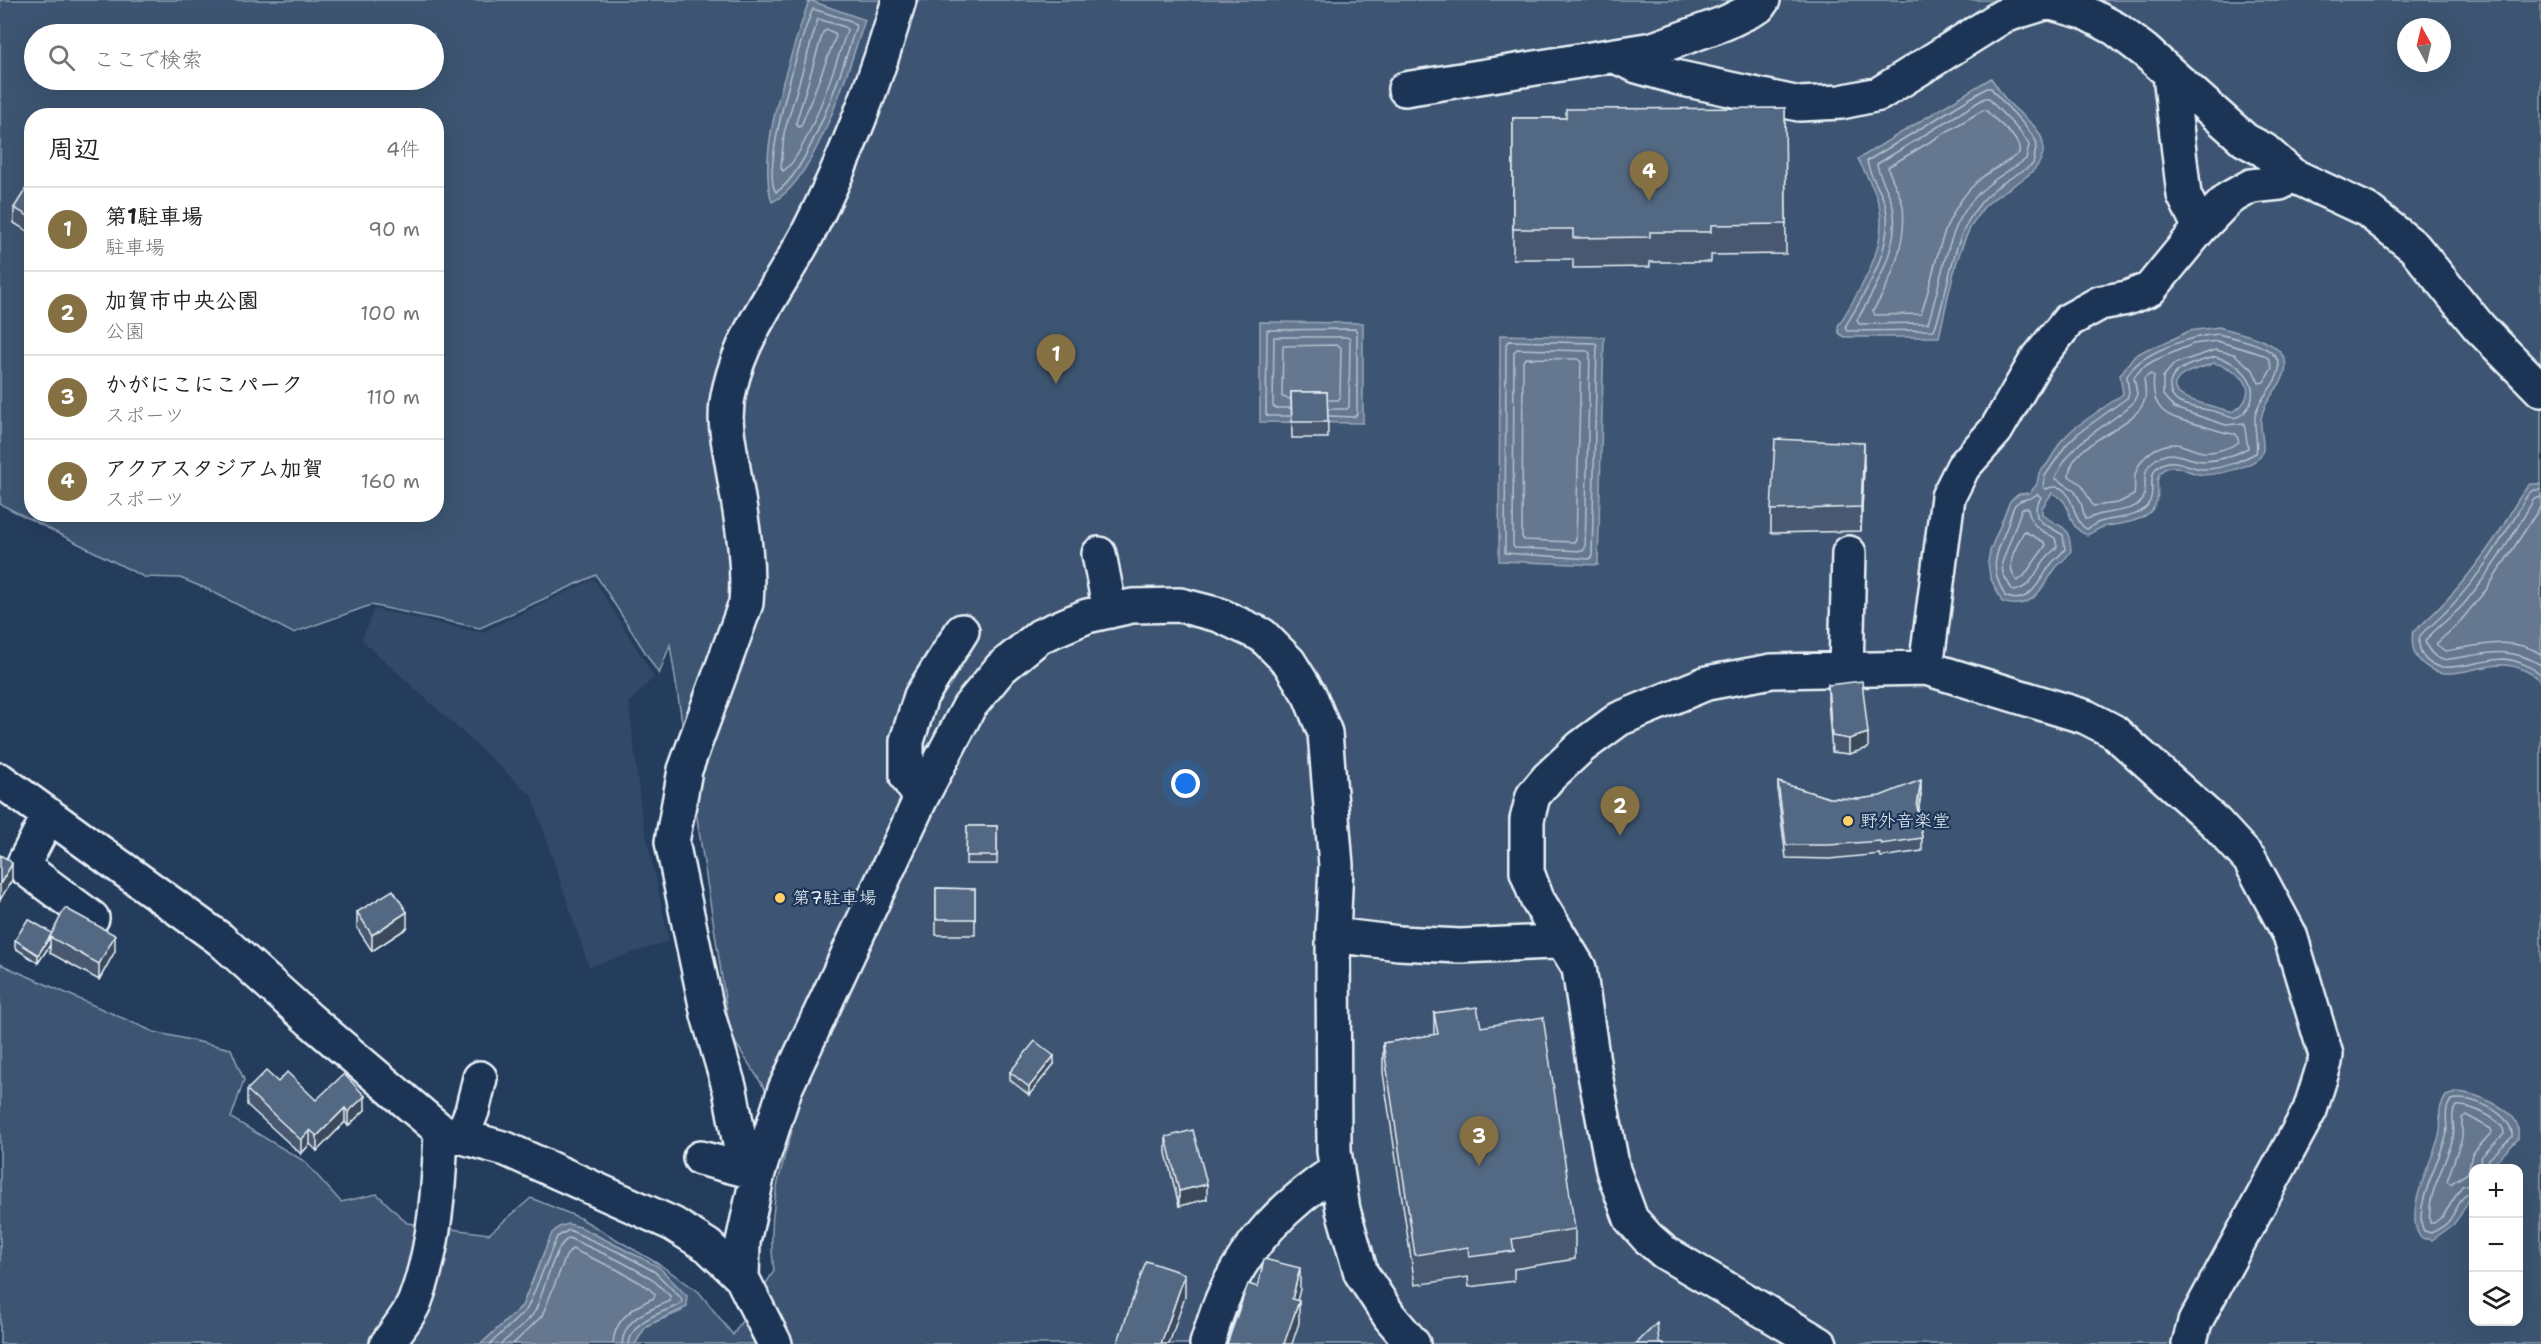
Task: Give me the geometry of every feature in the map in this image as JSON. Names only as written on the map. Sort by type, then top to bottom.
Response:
[{"type":"street","points":[[758,1173],[740,1144],[730,1090],[708,1015],[672,842],[685,770],[746,603],[749,574],[724,414],[730,385],[743,351],[772,292],[807,234],[845,150],[885,45],[898,0]]},
{"type":"street","points":[[1405,88],[1653,49],[1725,23],[1758,7],[1763,0]]},
{"type":"street","points":[[1615,56],[1637,66],[1679,78],[1799,104],[1841,102],[1879,94],[2003,16],[2048,2],[2084,12],[2116,29],[2145,51],[2245,140],[2264,150],[2292,175],[2367,210],[2414,247],[2479,327],[2541,390]]},
{"type":"street","points":[[2170,75],[2184,195],[2200,228]]},
{"type":"street","points":[[1926,668],[1948,497],[1963,467],[1996,430],[2036,361],[2069,320],[2100,303],[2127,298],[2150,289],[2200,228],[2228,200],[2251,186],[2280,183]]},
{"type":"street","points":[[2541,394],[2539,406],[2541,411]]},
{"type":"street","points":[[1846,670],[1849,553]]},
{"type":"street","points":[[1099,554],[1110,611]]},
{"type":"street","points":[[764,1339],[742,1278],[743,1242],[758,1173],[785,1089],[921,798],[969,707],[1001,668],[1040,636],[1087,616],[1132,606],[1180,605],[1219,615],[1262,635],[1289,662],[1310,696],[1325,732],[1336,865],[1333,934],[1334,1151],[1343,1210],[1361,1273],[1390,1317],[1413,1344]]},
{"type":"street","points":[[921,798],[908,777],[907,741],[921,696],[962,631]]},
{"type":"street","points":[[1820,1344],[1664,1252],[1632,1219],[1611,1160],[1594,1069],[1579,968],[1537,899],[1527,872],[1527,820],[1533,796],[1548,778],[1581,747],[1619,719],[1707,683],[1772,671],[1926,668],[2086,717],[2113,731],[2216,823],[2250,860],[2290,935],[2326,1055],[2325,1062],[2310,1110],[2195,1322],[2189,1344]]},
{"type":"street","points":[[0,780],[220,939],[320,1028],[451,1133],[506,1149],[673,1224],[708,1246],[742,1278]]},
{"type":"street","points":[[49,815],[24,863],[26,869],[92,918]]},
{"type":"street","points":[[1333,934],[1399,943],[1460,946],[1553,942],[1563,945]]},
{"type":"street","points":[[387,1344],[414,1303],[426,1260],[451,1133],[472,1111],[480,1078]]},
{"type":"street","points":[[700,1158],[758,1173]]},
{"type":"street","points":[[1207,1344],[1222,1300],[1251,1249],[1294,1201],[1337,1170]]},
{"type":"shaded area","points":[[0,0],[2541,0],[2541,1344],[635,1344],[646,1326],[682,1311],[642,1258],[580,1227],[559,1227],[546,1247],[522,1306],[481,1344],[0,1344],[0,964],[154,1032],[231,1049],[244,1080],[231,1118],[304,1161],[341,1202],[377,1194],[407,1223],[489,1234],[531,1198],[580,1218],[660,1265],[699,1292],[733,1335],[774,1271],[772,1234],[775,1200],[792,1131],[731,1036],[670,645],[659,674],[596,575],[480,628],[371,605],[293,633],[207,589],[180,578],[144,577],[36,522],[444,522],[444,108],[24,108],[24,516],[0,504]]},
{"type":"shaded area","points":[[594,579],[654,677],[629,702],[641,811],[669,941],[589,967],[532,796],[362,640],[374,609],[481,633]]},
{"type":"water","points":[[809,0],[865,20],[829,121],[816,148],[803,172],[788,191],[772,202],[768,180],[768,155],[772,128],[785,74]]},
{"type":"water","points":[[1991,78],[2007,101],[2038,131],[2043,143],[2043,154],[2039,164],[2022,180],[1992,200],[1974,220],[1960,252],[1939,337],[1844,337],[1839,333],[1838,326],[1869,271],[1879,240],[1881,225],[1876,197],[1858,159]]},
{"type":"water","points":[[1260,322],[1363,323],[1363,423],[1260,422]]},
{"type":"water","points":[[2219,327],[2268,343],[2284,358],[2286,369],[2262,414],[2262,455],[2247,465],[2212,474],[2198,474],[2176,467],[2167,468],[2158,477],[2157,500],[2149,513],[2134,521],[2103,527],[2087,535],[2074,526],[2064,502],[2052,493],[2042,508],[2042,514],[2066,530],[2071,551],[2034,597],[2021,604],[2002,602],[1990,577],[1988,562],[1990,551],[2010,501],[2019,494],[2030,493],[2037,484],[2039,473],[2061,441],[2073,429],[2123,394],[2120,375],[2133,357],[2189,331]],"holes":[[[2214,363],[2237,373],[2246,384],[2245,400],[2234,411],[2229,412],[2193,401],[2177,392],[2175,385],[2182,375]]]},
{"type":"water","points":[[1500,335],[1604,337],[1598,565],[1499,561]]},
{"type":"water","points":[[2530,484],[2541,484],[2541,682],[2529,672],[2504,665],[2450,673],[2430,669],[2414,652],[2413,632],[2438,609],[2471,572],[2500,531],[2517,500]]},
{"type":"water","points":[[2458,1092],[2473,1095],[2500,1107],[2517,1124],[2518,1139],[2494,1164],[2469,1164],[2469,1199],[2453,1225],[2432,1240],[2421,1238],[2416,1227],[2416,1201],[2439,1136],[2440,1112],[2446,1096]]},
{"type":"water","points":[[568,1224],[580,1227],[659,1267],[687,1296],[687,1307],[646,1326],[635,1344],[481,1344],[522,1306],[552,1233]]},
{"type":"building","points":[[1785,108],[1786,224],[1711,225],[1711,232],[1650,232],[1650,237],[1573,238],[1573,229],[1513,229],[1513,118],[1566,118],[1566,109]]},
{"type":"building","points":[[24,192],[24,214],[14,208]]},
{"type":"building","points":[[1291,392],[1327,392],[1328,422],[1292,422]]},
{"type":"building","points":[[1775,439],[1864,443],[1861,507],[1771,510]]},
{"type":"building","points":[[1862,681],[1868,733],[1849,739],[1832,736],[1828,685]]},
{"type":"building","points":[[1921,780],[1917,806],[1922,838],[1881,844],[1880,841],[1829,845],[1786,845],[1778,782],[1829,798],[1859,799],[1880,796]]},
{"type":"building","points":[[967,826],[997,826],[997,856],[966,856]]},
{"type":"building","points":[[0,855],[12,864],[0,884]]},
{"type":"building","points":[[936,888],[975,889],[975,919],[936,919]]},
{"type":"building","points":[[393,890],[407,912],[372,935],[357,912]]},
{"type":"building","points":[[65,908],[115,935],[99,964],[50,937]]},
{"type":"building","points":[[28,919],[52,933],[38,955],[15,940]]},
{"type":"building","points":[[1477,1007],[1481,1027],[1543,1017],[1575,1229],[1512,1239],[1514,1251],[1469,1257],[1468,1247],[1415,1255],[1383,1043],[1438,1034],[1434,1013]]},
{"type":"building","points":[[1035,1041],[1054,1056],[1029,1087],[1010,1072]]},
{"type":"building","points":[[266,1071],[278,1082],[287,1072],[316,1100],[344,1074],[365,1096],[348,1112],[345,1108],[317,1136],[310,1130],[301,1140],[247,1090]]},
{"type":"building","points":[[1193,1130],[1207,1184],[1179,1191],[1166,1137]]},
{"type":"building","points":[[1264,1259],[1300,1268],[1292,1299],[1299,1301],[1284,1344],[1227,1344],[1248,1284],[1258,1287]]},
{"type":"building","points":[[1146,1261],[1185,1274],[1161,1344],[1117,1344]]},
{"type":"building","points":[[1657,1323],[1659,1342],[1665,1344],[1636,1344]]},
{"type":"place","name":"アクアスタジアム加賀","points":[[1649,201]]},
{"type":"place","name":"第1駐車場","points":[[1056,384]]},
{"type":"place","name":"野外音楽堂","points":[[1848,821]]},
{"type":"place","name":"加賀市中央公園","points":[[1620,836]]},
{"type":"place","name":"第7駐車場","points":[[780,898]]},
{"type":"place","name":"かがにこにこパーク","points":[[1479,1166]]}]
